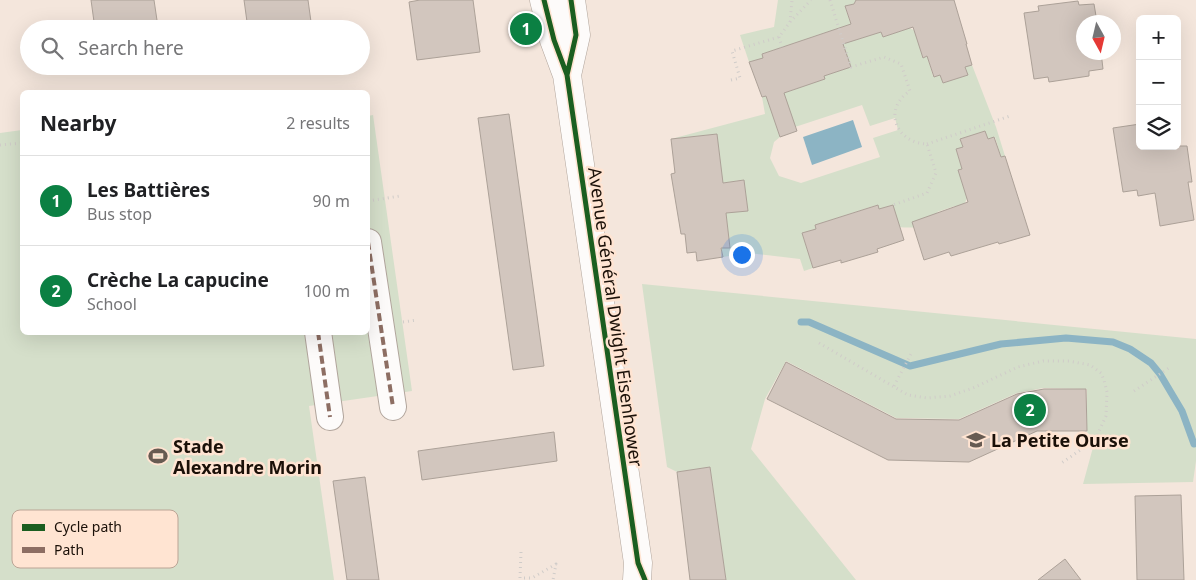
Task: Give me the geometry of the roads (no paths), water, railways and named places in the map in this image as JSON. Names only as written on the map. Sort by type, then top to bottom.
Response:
[{"type":"main road","name":"Avenue Général Dwight Eisenhower","points":[[544,0],[554,40],[567,75],[640,574]]},
{"type":"main road","name":"Avenue Général Dwight Eisenhower","points":[[567,75],[576,36],[572,3]]},
{"type":"street","points":[[370,272],[372,302],[393,407]]},
{"type":"street","points":[[318,335],[330,417]]},
{"type":"water","points":[[853,120],[862,147],[812,165],[803,137]]},
{"type":"waterway","points":[[801,322],[809,322],[910,366],[1001,344],[1066,338],[1113,342],[1130,349],[1151,363],[1160,374],[1182,411],[1194,444]]},
{"type":"place","name":"Les Battières","points":[[526,29]]},
{"type":"place","name":"Crèche La capucine","points":[[1030,410]]},
{"type":"place","name":"La Petite Ourse","points":[[976,440]]},
{"type":"place","name":"Stade Alexandre Morin","points":[[158,456]]}]
